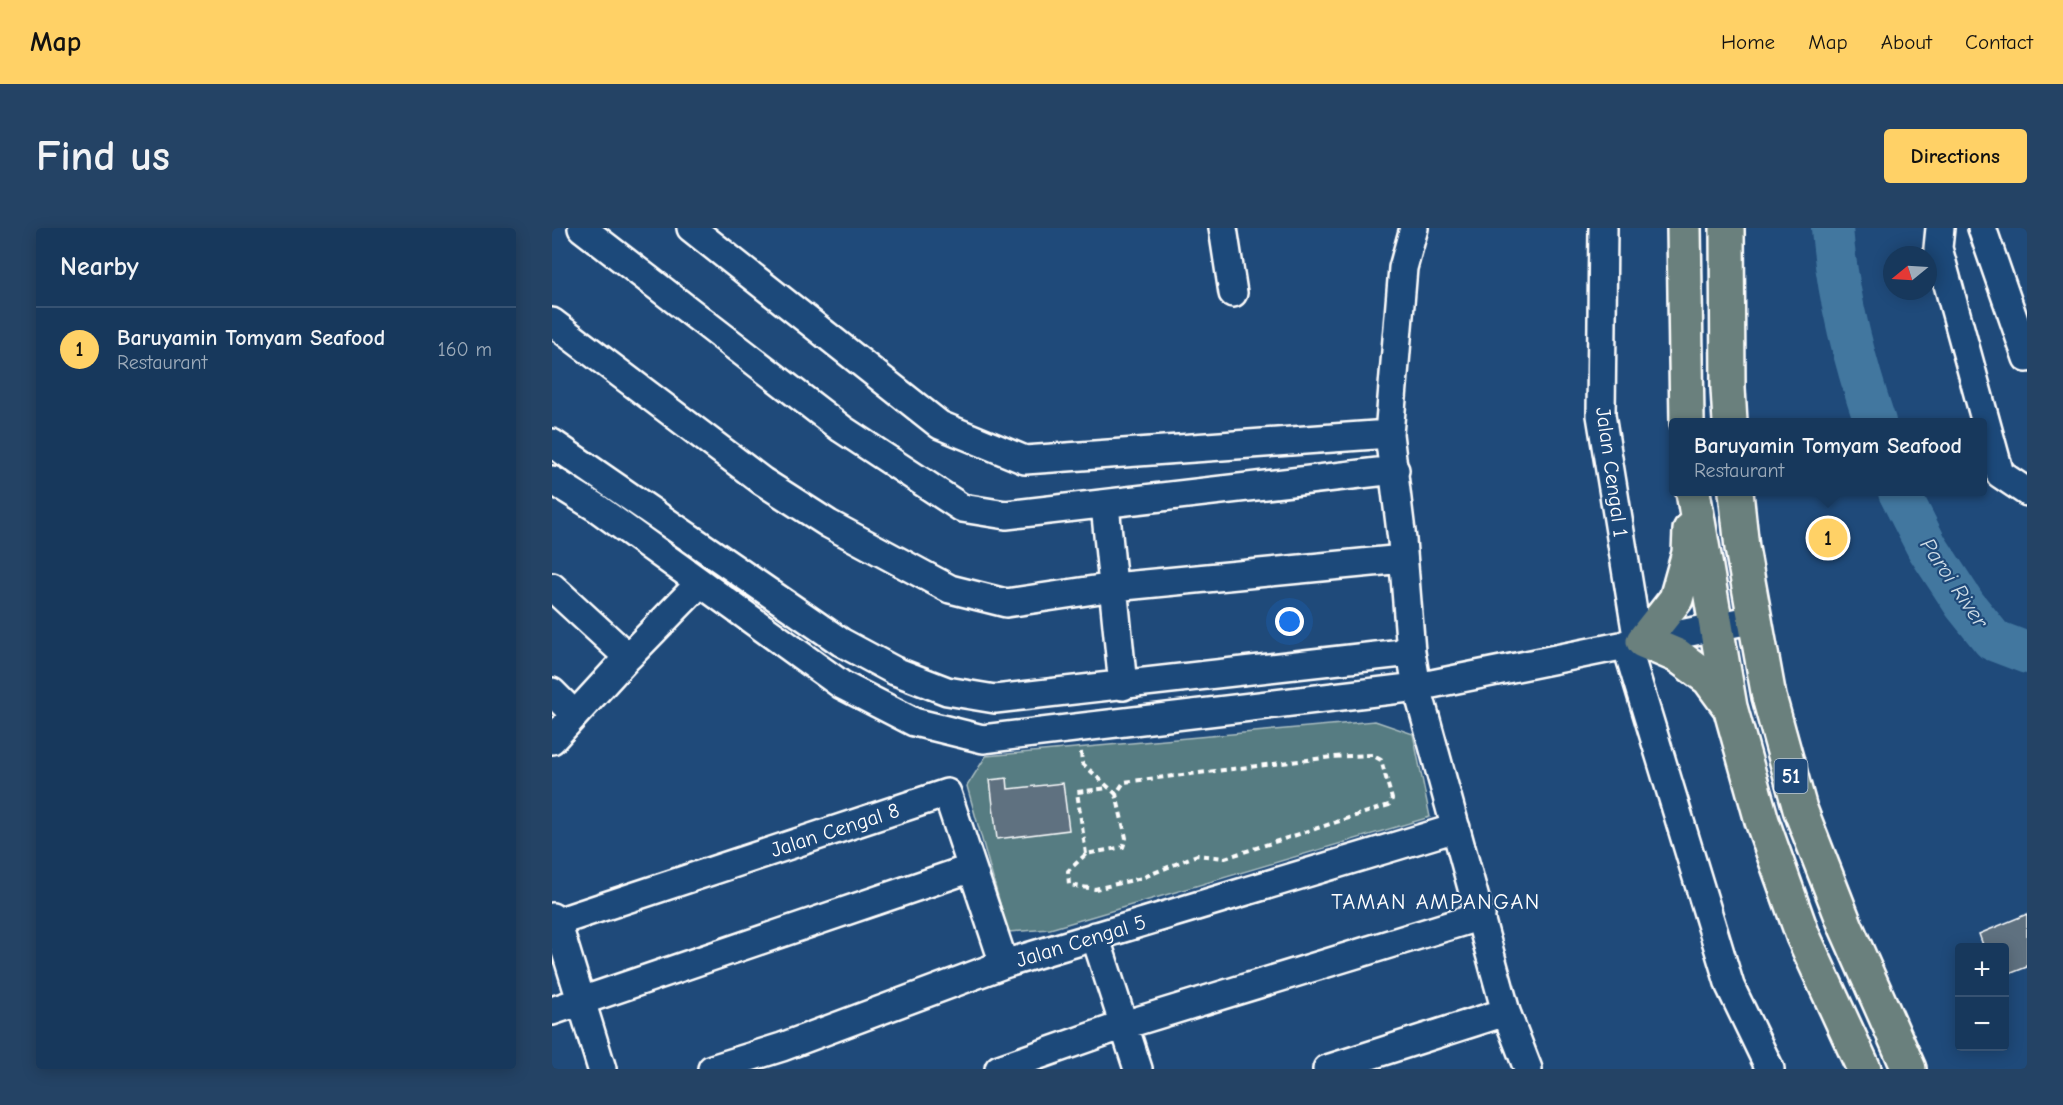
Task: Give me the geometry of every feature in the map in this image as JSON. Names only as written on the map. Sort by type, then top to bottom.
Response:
[{"type":"highway","points":[[1684,228],[1687,418]]},
{"type":"highway","points":[[1727,228],[1730,418]]},
{"type":"highway","points":[[1693,496],[1689,553],[1676,598],[1636,642],[1678,656],[1709,679],[1730,707]]},
{"type":"highway","name":"51","points":[[1694,496],[1730,707],[1762,821],[1803,936],[1864,1069]]},
{"type":"highway","name":"51","points":[[1736,496],[1742,548],[1769,697],[1800,809],[1846,927],[1909,1069]]},
{"type":"street","points":[[582,228],[842,429],[962,508],[1006,515],[1395,470]]},
{"type":"street","points":[[691,228],[940,425],[1025,460],[1389,434]]},
{"type":"street","points":[[1224,228],[1233,293]]},
{"type":"street","points":[[1414,228],[1402,268],[1389,434],[1395,470],[1411,652],[1416,687],[1506,1012],[1528,1069]]},
{"type":"street","name":"Jalan Cengal 1","points":[[1603,228],[1601,415],[1636,642],[1730,986],[1770,1069]]},
{"type":"street","points":[[1940,228],[1938,248],[1985,418]]},
{"type":"street","points":[[1982,228],[2027,358]]},
{"type":"street","points":[[552,322],[762,481],[829,524],[950,589],[1006,603],[1114,588],[1403,559]]},
{"type":"street","points":[[1987,427],[2000,474],[2027,492]]},
{"type":"street","points":[[552,443],[841,642],[896,671],[947,691],[995,699],[1411,652]]},
{"type":"street","points":[[552,480],[597,508],[842,685],[914,722],[983,739],[1416,687],[1755,619]]},
{"type":"street","points":[[1105,505],[1123,686]]},
{"type":"street","points":[[552,740],[700,583]]},
{"type":"street","points":[[552,587],[628,657]]},
{"type":"street","points":[[552,692],[575,715]]},
{"type":"street","name":"Jalan Cengal 8","points":[[554,919],[947,793],[1004,964]]},
{"type":"street","name":"Jalan Cengal 5","points":[[711,1069],[786,1058],[1004,964],[1456,828]]},
{"type":"street","points":[[552,1011],[972,868]]},
{"type":"street","points":[[999,1069],[1124,1025],[1481,916]]},
{"type":"street","points":[[554,919],[602,1069]]},
{"type":"street","points":[[1095,936],[1138,1069]]},
{"type":"street","points":[[1327,1069],[1506,1012]]},
{"type":"path","points":[[1080,727],[1082,764],[1116,794],[1126,838],[1123,847],[1086,854],[1068,871],[1069,885],[1095,889],[1142,878],[1197,855],[1225,858],[1389,805],[1392,799],[1381,760],[1372,755],[1332,757],[1124,782],[1116,794]]},
{"type":"path","points":[[1086,854],[1077,792],[1110,788]]},
{"type":"green space","points":[[1375,721],[1413,734],[1430,817],[1050,929],[1008,932],[967,786],[986,756]]},
{"type":"building","points":[[1007,778],[1008,789],[1063,783],[1069,830],[997,839],[990,780]]},
{"type":"building","points":[[2027,914],[2027,967],[2009,974],[2009,943],[1982,943],[1979,934]]},
{"type":"waterway","name":"Paroi River","points":[[1832,228],[1834,253],[1848,326],[1874,418]]},
{"type":"waterway","name":"Paroi River","points":[[1901,496],[1927,547],[1965,605],[1993,640],[2027,653]]},
{"type":"place","name":"Baruyamin Tomyam Seafood","points":[[1828,538]]},
{"type":"district","name":"TAMAN AMPANGAN","points":[[1436,902]]}]
